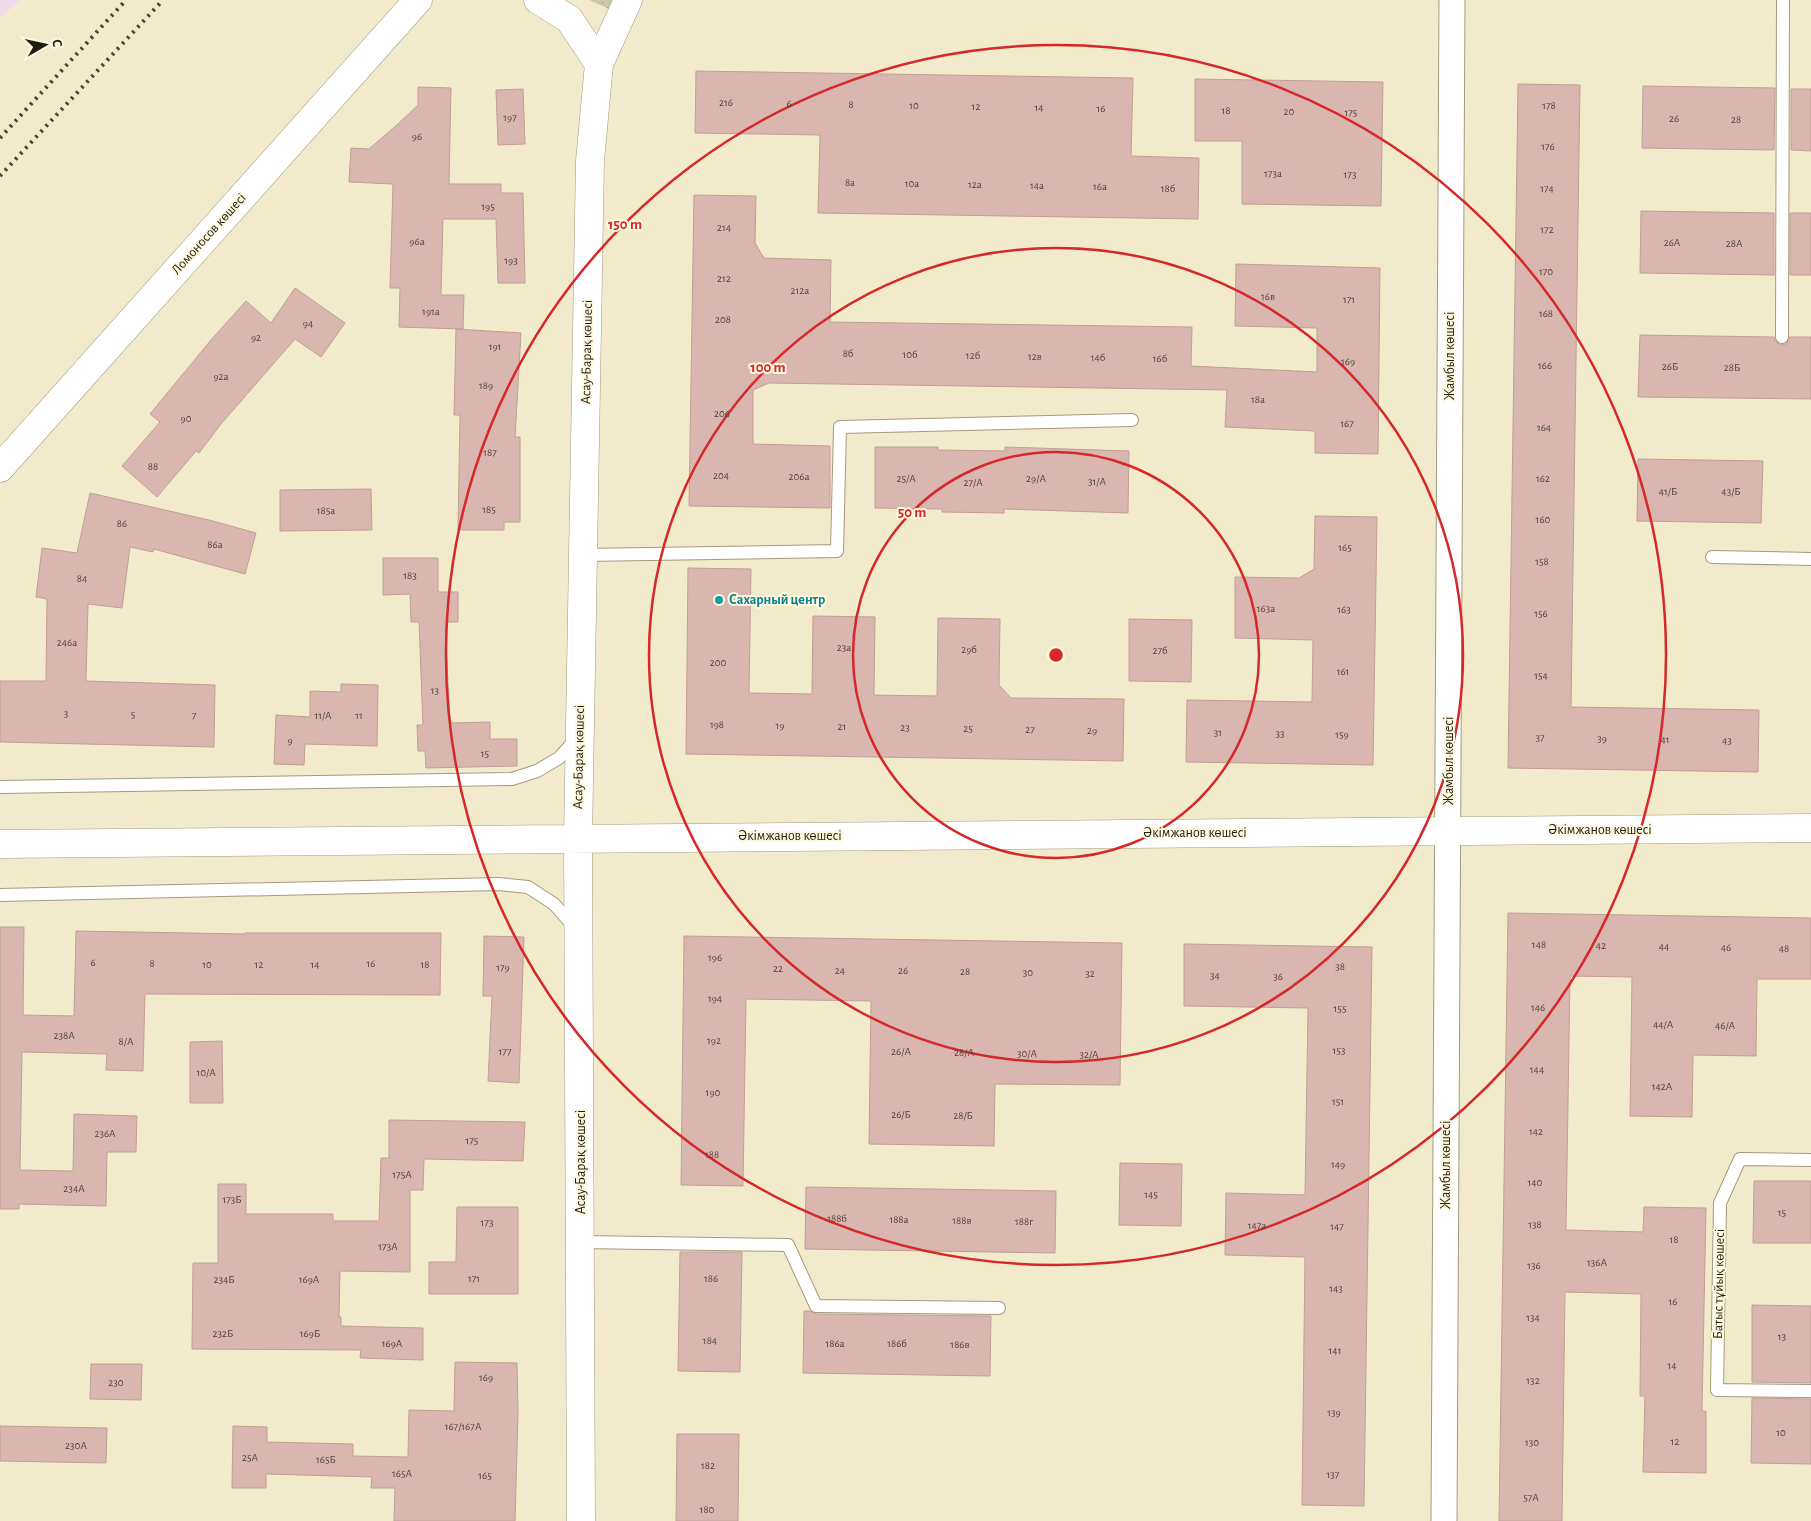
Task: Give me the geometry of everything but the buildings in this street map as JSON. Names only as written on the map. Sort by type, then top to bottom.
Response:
[{"type":"main road","name":"Ломоносов көшесі","points":[[0,468],[418,0]]},
{"type":"main road","points":[[538,0],[569,19],[600,64]]},
{"type":"main road","name":"Асау-Барақ көшесі","points":[[581,1521],[578,838],[590,161],[600,64],[628,0]]},
{"type":"main road","name":"Әкімжанов көшесі","points":[[0,844],[1811,828]]},
{"type":"street","points":[[628,0],[634,0]]},
{"type":"street","name":"Жамбыл көшесі","points":[[1444,1521],[1452,0]]},
{"type":"lane","points":[[1782,337],[1783,0]]},
{"type":"lane","points":[[583,555],[837,551],[840,427],[1132,420]]},
{"type":"lane","points":[[1712,557],[1811,559]]},
{"type":"lane","points":[[0,787],[512,779],[537,771],[559,758],[579,735]]},
{"type":"lane","points":[[0,895],[499,884],[528,887],[554,904],[579,932]]},
{"type":"lane","name":"Батыс тұйық көшесі","points":[[1811,1160],[1740,1160],[1720,1203],[1717,1390],[1811,1391]]},
{"type":"lane","points":[[581,1242],[788,1245],[816,1306],[999,1308]]},
{"type":"shaded area","points":[[0,0],[20,0],[0,18]]},
{"type":"shaded area","points":[[589,0],[612,0],[609,9]]},
{"type":"railway","points":[[0,138],[126,0]]},
{"type":"railway","points":[[0,176],[163,0]]},
{"type":"place","name":"Сахарный центр","points":[[719,600]]}]
